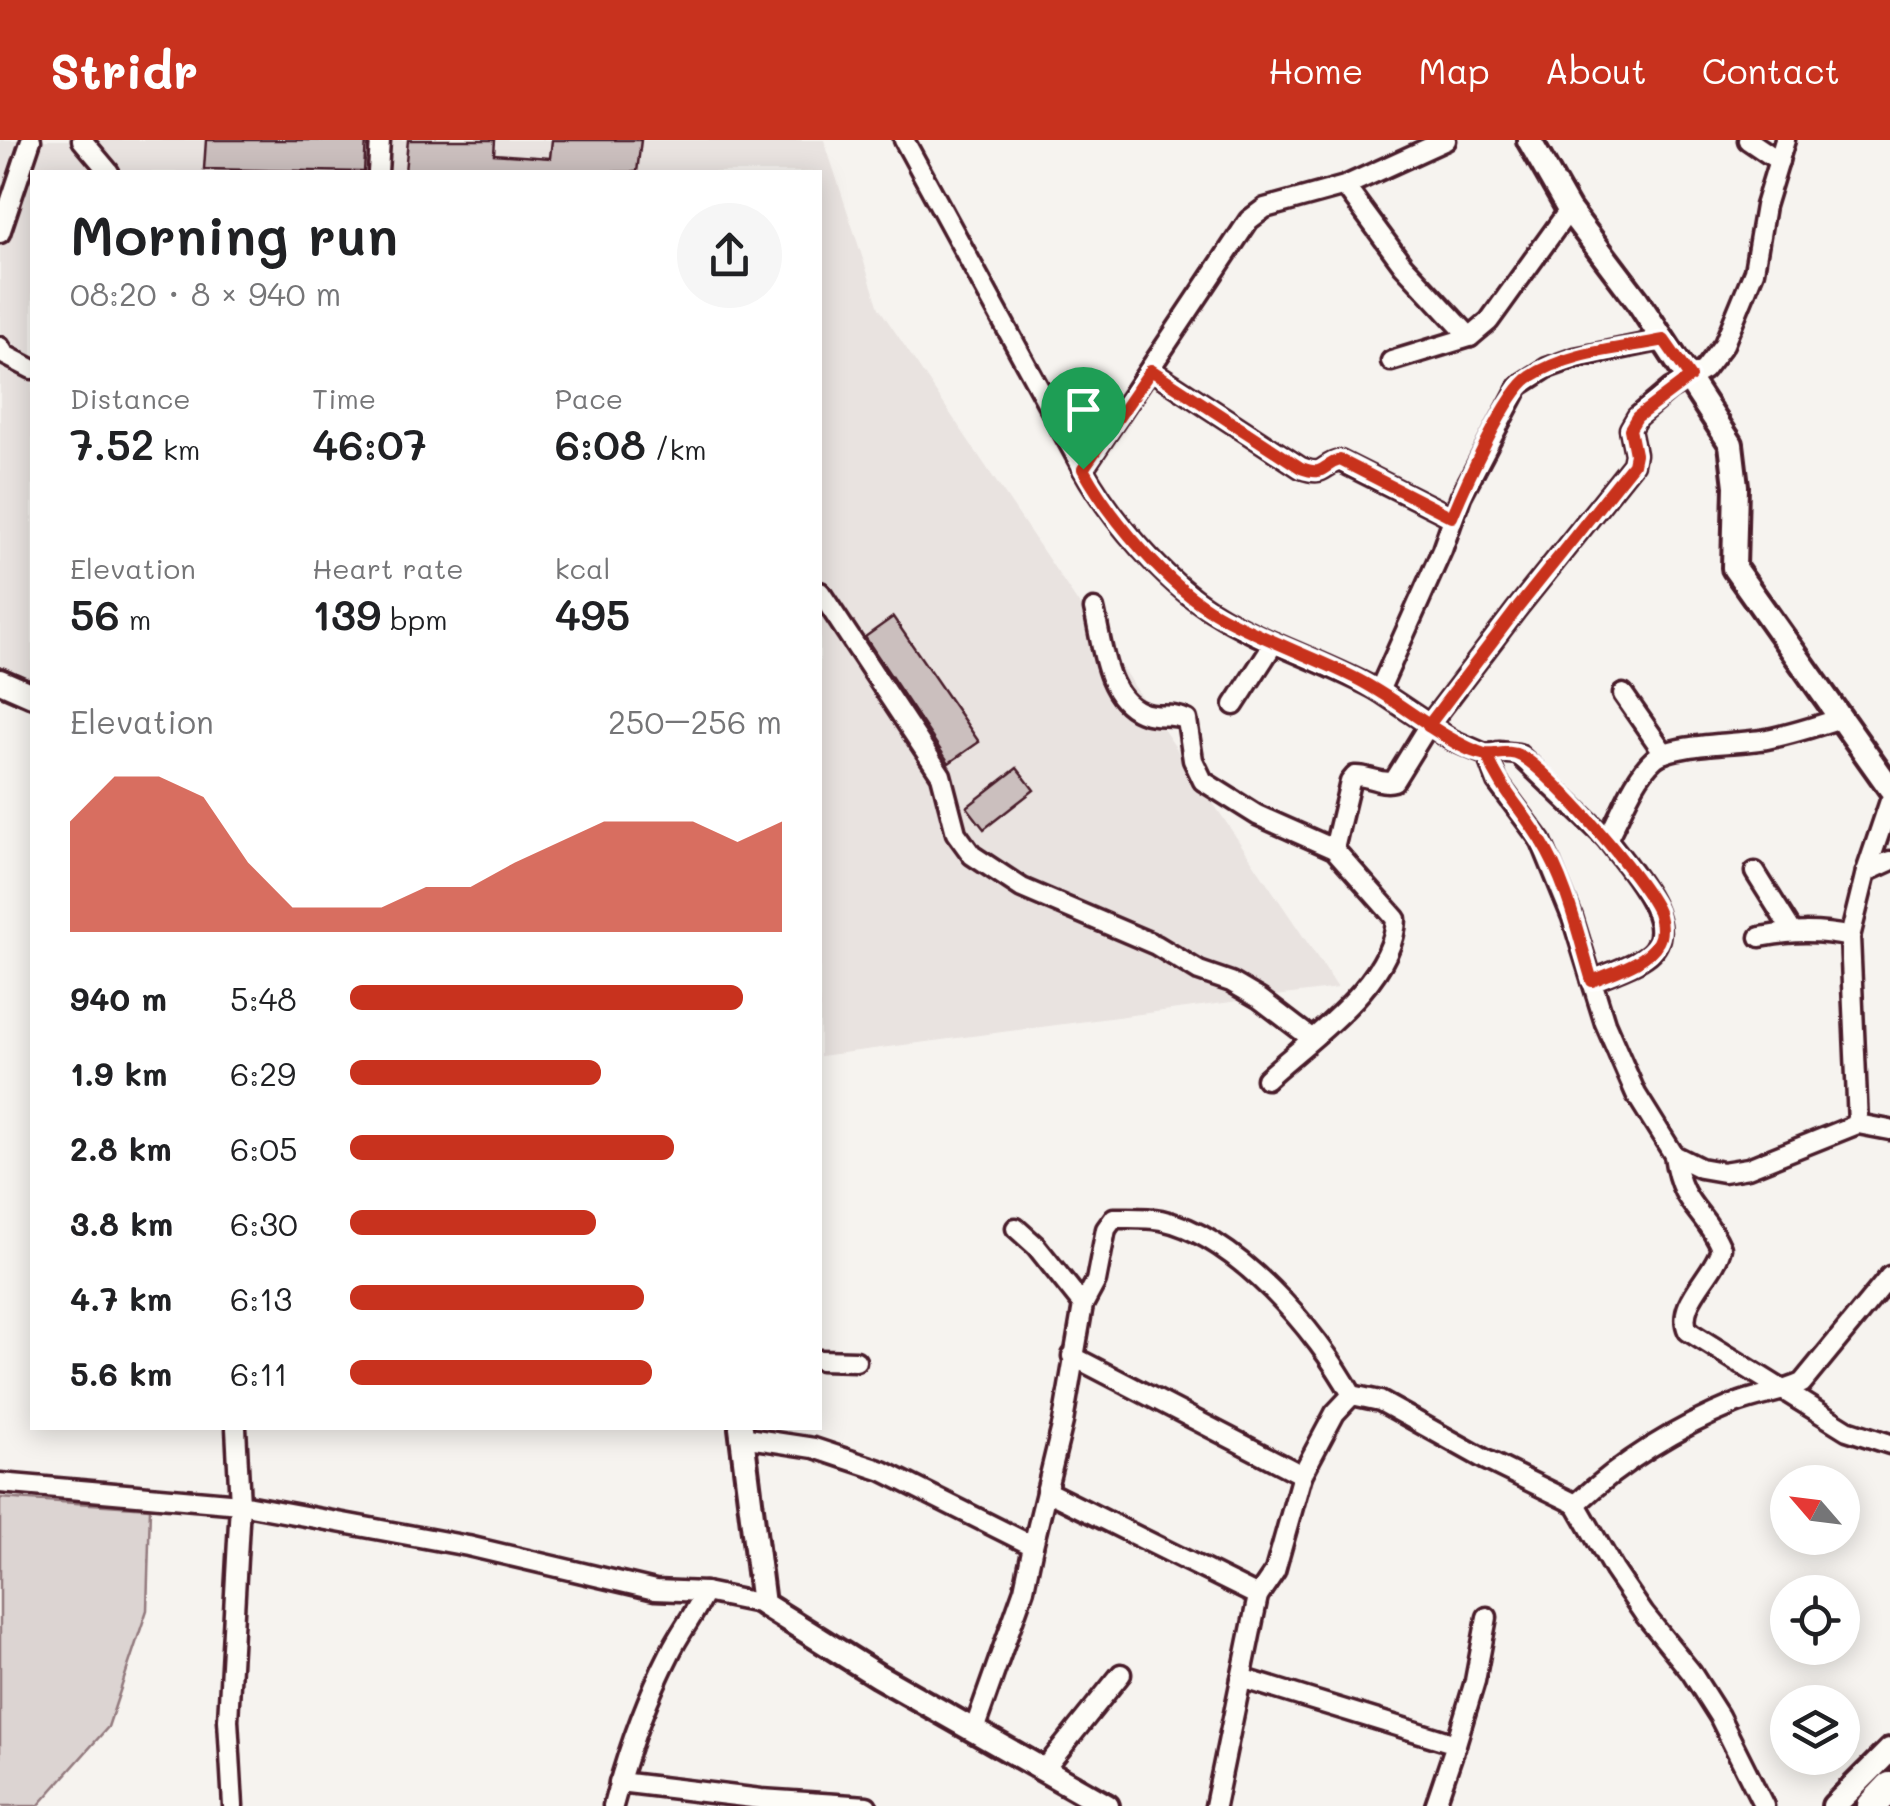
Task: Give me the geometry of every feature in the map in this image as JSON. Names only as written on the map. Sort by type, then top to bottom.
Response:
[{"type":"main road","points":[[1872,1806],[1890,1787]]},
{"type":"street","points":[[0,233],[31,140]]},
{"type":"street","points":[[82,140],[107,170]]},
{"type":"street","points":[[378,170],[380,140]]},
{"type":"street","points":[[904,140],[1094,488],[1140,546],[1186,593],[1274,643],[1379,691],[1428,726],[1487,755],[1518,754],[1608,839],[1657,911],[1662,930],[1648,955],[1592,981]]},
{"type":"street","points":[[1083,469],[1249,220],[1265,208],[1345,186],[1446,140]]},
{"type":"street","points":[[1530,140],[1569,210],[1690,377],[1731,444],[1736,486],[1734,568],[1890,788]]},
{"type":"street","points":[[1748,140],[1779,161]]},
{"type":"street","points":[[1334,849],[1350,782],[1362,775],[1388,783],[1394,781],[1428,726],[1633,464],[1630,429],[1637,417],[1716,358],[1754,271],[1765,206],[1785,140]]},
{"type":"street","points":[[1345,186],[1403,265],[1470,337]]},
{"type":"street","points":[[1391,361],[1470,337],[1498,309],[1569,210]]},
{"type":"street","points":[[1379,691],[1442,550],[1452,517],[1513,396],[1528,378],[1575,358],[1664,340]]},
{"type":"street","points":[[0,347],[6,355],[30,367]]},
{"type":"street","points":[[1151,370],[1301,468],[1324,471],[1340,460],[1452,517]]},
{"type":"street","points":[[822,595],[941,775],[956,834],[972,855],[1022,888],[1156,945],[1200,971],[1232,982],[1310,1038]]},
{"type":"street","points":[[1094,608],[1118,694],[1139,711],[1187,720],[1193,760],[1203,780],[1257,815],[1334,849],[1396,919],[1390,954],[1365,990],[1266,1079]]},
{"type":"street","points":[[1234,705],[1274,643]]},
{"type":"street","points":[[0,681],[30,695]]},
{"type":"street","points":[[1623,694],[1664,752]]},
{"type":"street","points":[[1608,839],[1641,776],[1654,758],[1664,752],[1720,742],[1763,740],[1841,718]]},
{"type":"street","points":[[1487,755],[1498,782],[1541,841],[1567,902],[1605,1023],[1636,1094],[1674,1155],[1684,1194],[1720,1248],[1718,1258],[1685,1310],[1688,1330],[1846,1430],[1890,1444]]},
{"type":"street","points":[[1858,1124],[1850,937],[1890,801]]},
{"type":"street","points":[[1866,872],[1890,860]]},
{"type":"street","points":[[1756,872],[1792,931]]},
{"type":"street","points":[[1760,936],[1792,931],[1850,937]]},
{"type":"street","points":[[1674,1155],[1700,1168],[1723,1172],[1748,1168],[1858,1124],[1890,1130]]},
{"type":"street","points":[[974,1730],[1024,1589],[1063,1422],[1083,1305],[1096,1280],[1106,1229],[1114,1218],[1162,1220],[1239,1260],[1303,1325],[1338,1369],[1352,1396]]},
{"type":"street","points":[[1016,1228],[1036,1246],[1083,1305]]},
{"type":"street","points":[[1576,1504],[1652,1446],[1738,1403],[1766,1393],[1784,1392],[1802,1383],[1890,1276]]},
{"type":"street","points":[[1072,1356],[1302,1474]]},
{"type":"street","points":[[822,1360],[856,1361]]},
{"type":"street","points":[[1215,1806],[1258,1596],[1275,1570],[1302,1474],[1335,1413],[1352,1396]]},
{"type":"street","points":[[1352,1396],[1380,1401],[1576,1504],[1614,1570],[1719,1716],[1764,1806]]},
{"type":"street","points":[[233,1806],[228,1720],[240,1504],[236,1430]]},
{"type":"street","points":[[762,1604],[742,1432],[814,1448],[883,1471],[1032,1546]]},
{"type":"street","points":[[0,1483],[240,1504],[468,1546],[654,1590],[705,1592],[762,1604],[1107,1806]]},
{"type":"street","points":[[1046,1491],[1258,1596]]},
{"type":"street","points":[[613,1806],[643,1710],[672,1648],[694,1618],[705,1592]]},
{"type":"street","points":[[1436,1806],[1475,1681],[1487,1617]]},
{"type":"street","points":[[1043,1771],[1120,1674]]},
{"type":"street","points":[[1241,1678],[1456,1744]]},
{"type":"street","points":[[1834,1806],[1890,1750]]},
{"type":"street","points":[[619,1782],[761,1799],[867,1806]]},
{"type":"shaded area","points":[[0,140],[824,140],[879,308],[1338,988],[822,1056],[822,170],[30,170],[30,683],[0,671]]},
{"type":"shaded area","points":[[0,1498],[150,1508],[147,1610],[108,1727],[38,1806],[0,1806]]},
{"type":"building","points":[[206,140],[366,140],[364,170],[204,169]]},
{"type":"building","points":[[408,140],[495,140],[494,154],[550,158],[552,140],[641,140],[637,170],[405,170]]},
{"type":"building","points":[[893,617],[979,742],[949,763],[865,637]]},
{"type":"building","points":[[1017,768],[1034,790],[984,829],[967,807]]},
{"type":"route","points":[[1083,469],[1140,546],[1186,593],[1274,643],[1354,677],[1428,726],[1487,755],[1498,782],[1541,841],[1556,872],[1592,981],[1648,955],[1662,930],[1657,911],[1608,839],[1518,754],[1487,755],[1452,740],[1428,726],[1633,464],[1630,429],[1637,417],[1690,377],[1664,340],[1575,358],[1528,378],[1513,396],[1452,517],[1340,460],[1324,471],[1301,468],[1151,370],[1083,469]]}]
